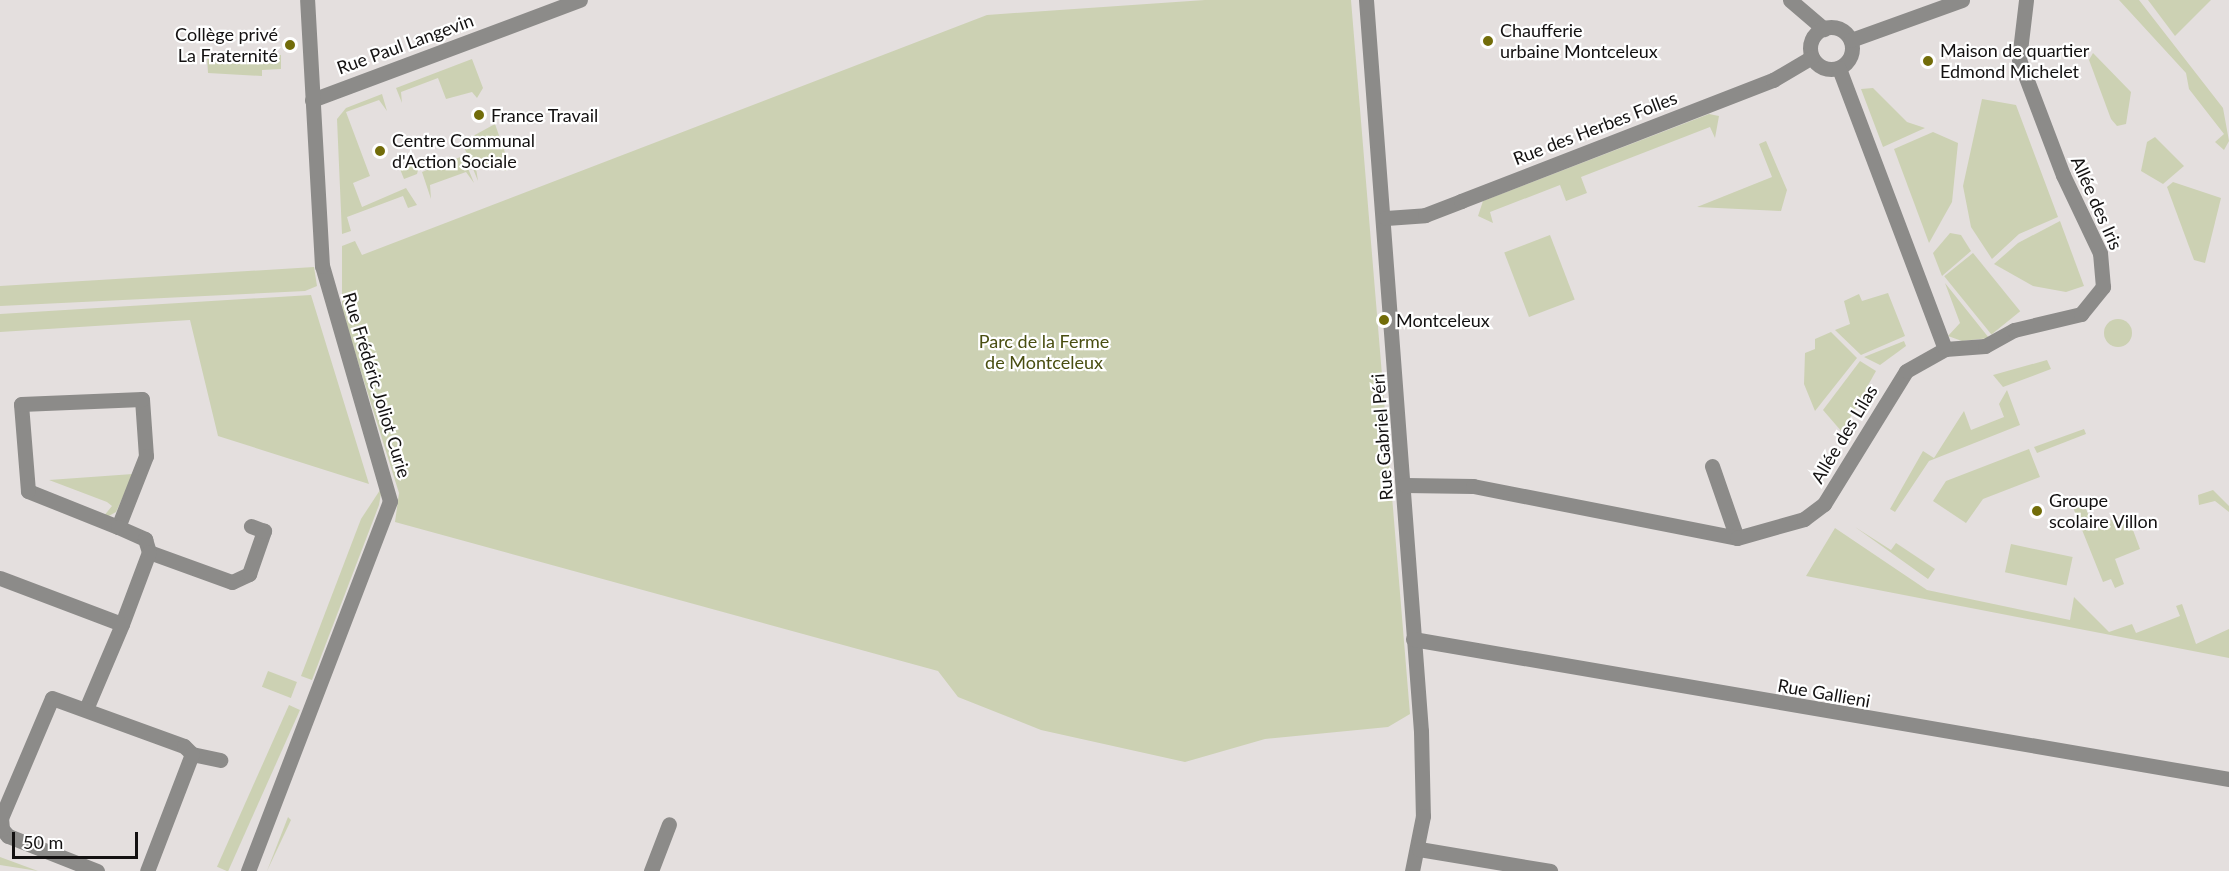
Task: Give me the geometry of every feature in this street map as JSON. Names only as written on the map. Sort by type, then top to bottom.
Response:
[{"type":"street","name":"Rue Frédéric Joliot Curie","points":[[248,871],[390,501],[322,266],[307,0]]},
{"type":"street","name":"Rue Paul Langevin","points":[[312,100],[580,0]]},
{"type":"street","name":"Rue Gabriel Péri","points":[[1366,0],[1386,218],[1405,485],[1423,816],[1419,849],[1412,871]]},
{"type":"street","points":[[1790,0],[1824,28],[1843,30],[1851,40],[1850,57],[1839,68],[1826,69],[1812,57],[1812,40],[1824,28]]},
{"type":"street","points":[[1851,40],[1962,0]]},
{"type":"street","name":"Allée des Iris","points":[[1945,349],[1985,346],[2014,330],[2080,314],[2103,287],[2100,253],[2063,175],[2019,59],[2026,0]]},
{"type":"street","name":"Rue des Herbes Folles","points":[[1386,218],[1425,215],[1773,80],[1812,57]]},
{"type":"street","points":[[1839,68],[1945,349]]},
{"type":"street","name":"Allée des Lilas","points":[[1405,485],[1473,486],[1737,537],[1804,519],[1824,504],[1906,370],[1945,349]]},
{"type":"street","points":[[86,709],[149,552],[145,539],[28,491],[21,404],[142,399],[146,456],[118,527]]},
{"type":"street","points":[[1712,466],[1737,537]]},
{"type":"street","points":[[149,552],[239,582],[249,574],[264,531]]},
{"type":"street","points":[[0,578],[122,624]]},
{"type":"street","name":"Rue Gallieni","points":[[1413,639],[2229,779]]},
{"type":"street","points":[[97,871],[8,836],[1,824],[48,700],[86,709],[192,754],[220,760]]},
{"type":"street","points":[[147,871],[192,754]]},
{"type":"street","points":[[651,871],[669,824]]},
{"type":"street","points":[[1419,849],[1550,871]]},
{"type":"green space","name":"Parc de la Ferme de Montceleux","points":[[1205,0],[1351,0],[1410,714],[1388,727],[1265,739],[1185,762],[1041,730],[958,697],[938,671],[395,522],[399,493],[342,311],[342,246],[355,241],[362,255],[987,15]]},
{"type":"green space","points":[[2119,0],[2139,0],[2223,108],[2229,141],[2224,150],[2215,142],[2224,134],[2189,89],[2186,73]]},
{"type":"green space","points":[[2148,0],[2211,0],[2175,36]]},
{"type":"green space","points":[[2093,53],[2131,92],[2126,124],[2117,126],[2111,119],[2089,60]]},
{"type":"green space","points":[[281,55],[281,69],[262,70],[262,76],[208,73],[207,57]]},
{"type":"green space","points":[[472,59],[483,88],[477,98],[472,92],[446,99],[438,78],[401,92],[402,103],[396,88]]},
{"type":"green space","points":[[1873,88],[1907,122],[1925,128],[1883,147],[1861,89]]},
{"type":"green space","points":[[382,94],[387,111],[379,100],[346,112],[370,176],[353,183],[362,207],[406,188],[417,205],[408,208],[403,196],[347,217],[351,231],[342,234],[337,119],[346,108]]},
{"type":"green space","points":[[1982,99],[2016,105],[2058,217],[2019,234],[1992,259],[1971,227],[1963,186]]},
{"type":"green space","points":[[1709,114],[1719,116],[1715,138],[1710,127],[1581,177],[1587,193],[1566,201],[1560,185],[1490,212],[1493,223],[1478,216],[1483,201]]},
{"type":"green space","points":[[495,124],[510,167],[505,171],[500,159],[476,168],[478,181],[462,142]]},
{"type":"green space","points":[[1933,132],[1958,143],[1952,202],[1929,243],[1894,149]]},
{"type":"green space","points":[[2155,137],[2184,166],[2163,184],[2141,171],[2147,142]]},
{"type":"green space","points":[[1766,141],[1787,190],[1781,211],[1697,207],[1772,177],[1759,144]]},
{"type":"green space","points":[[463,156],[474,183],[466,172],[430,185],[431,199],[422,172]]},
{"type":"green space","points":[[420,162],[417,174],[404,179],[400,169]]},
{"type":"green space","points":[[2173,182],[2221,198],[2205,263],[2194,260],[2167,187]]},
{"type":"green space","points":[[2060,221],[2084,286],[2066,292],[2033,286],[1994,264],[2018,243]]},
{"type":"green space","points":[[1950,233],[1961,235],[1971,251],[1942,276],[1933,253]]},
{"type":"green space","points":[[1550,235],[1575,299],[1529,317],[1504,253]]},
{"type":"green space","points":[[1973,253],[2020,311],[1991,335],[1944,276]]},
{"type":"green space","points":[[314,267],[317,286],[305,291],[0,306],[0,286]]},
{"type":"green space","points":[[1945,283],[1989,338],[1962,341],[1948,336],[1960,323]]},
{"type":"green space","points":[[1888,293],[1905,336],[1861,355],[1835,330],[1850,324],[1844,301],[1859,294],[1862,301]]},
{"type":"green space","points":[[311,295],[369,484],[218,436],[190,320],[0,332],[0,314]]},
{"type":"green space","points":[[2118,319],[2128,323],[2132,333],[2128,343],[2118,347],[2108,343],[2104,333],[2108,323]]},
{"type":"green space","points":[[1831,332],[1857,358],[1815,411],[1804,384],[1805,353],[1815,349],[1815,339]]},
{"type":"green space","points":[[1904,341],[1906,346],[1880,365],[1864,357]]},
{"type":"green space","points":[[2047,360],[2051,369],[2003,387],[1993,375]]},
{"type":"green space","points":[[1860,361],[1876,371],[1842,432],[1823,410]]},
{"type":"green space","points":[[2007,390],[2020,425],[1929,461],[1895,512],[1890,509],[1923,451],[1934,458],[1964,411],[1971,430],[2004,417],[1999,404]]},
{"type":"green space","points":[[2084,429],[2086,434],[2037,453],[2034,447]]},
{"type":"green space","points":[[2029,449],[2040,477],[1983,499],[1966,523],[1933,501],[1946,481]]},
{"type":"green space","points":[[133,474],[116,512],[107,517],[103,517],[112,506],[107,502],[49,480]]},
{"type":"green space","points":[[382,487],[379,505],[312,680],[301,676],[361,519]]},
{"type":"green space","points":[[2213,490],[2229,506],[2229,512],[2215,501],[2199,505],[2198,495]]},
{"type":"green space","points":[[2081,497],[2094,528],[2118,517],[2121,525],[2130,522],[2140,549],[2115,559],[2124,584],[2115,588],[2111,579],[2103,582],[2070,500]]},
{"type":"green space","points":[[1855,527],[1891,550],[1896,543],[1935,569],[1928,579]]},
{"type":"green space","points":[[1835,528],[1927,590],[2070,620],[2074,597],[2109,632],[2132,624],[2136,633],[2180,616],[2176,606],[2182,604],[2196,644],[2229,629],[2229,658],[1806,576]]},
{"type":"green space","points":[[2011,544],[2073,557],[2067,585],[2005,572]]},
{"type":"green space","points":[[268,671],[297,682],[291,698],[262,687]]},
{"type":"green space","points":[[289,705],[300,710],[228,871],[217,867]]},
{"type":"green space","points":[[288,817],[291,820],[267,871]]},
{"type":"green space","points":[[0,857],[38,871],[0,865]]},
{"type":"place","name":"Chaufferie urbaine Montceleux","points":[[1488,41]]},
{"type":"place","name":"Collège privé La Fraternité","points":[[290,45]]},
{"type":"place","name":"Maison de quartier Edmond Michelet","points":[[1928,61]]},
{"type":"place","name":"France Travail","points":[[479,115]]},
{"type":"place","name":"Centre Communal d'Action Sociale","points":[[380,151]]},
{"type":"place","name":"Montceleux","points":[[1384,320]]},
{"type":"place","name":"Groupe scolaire Villon","points":[[2037,511]]}]
